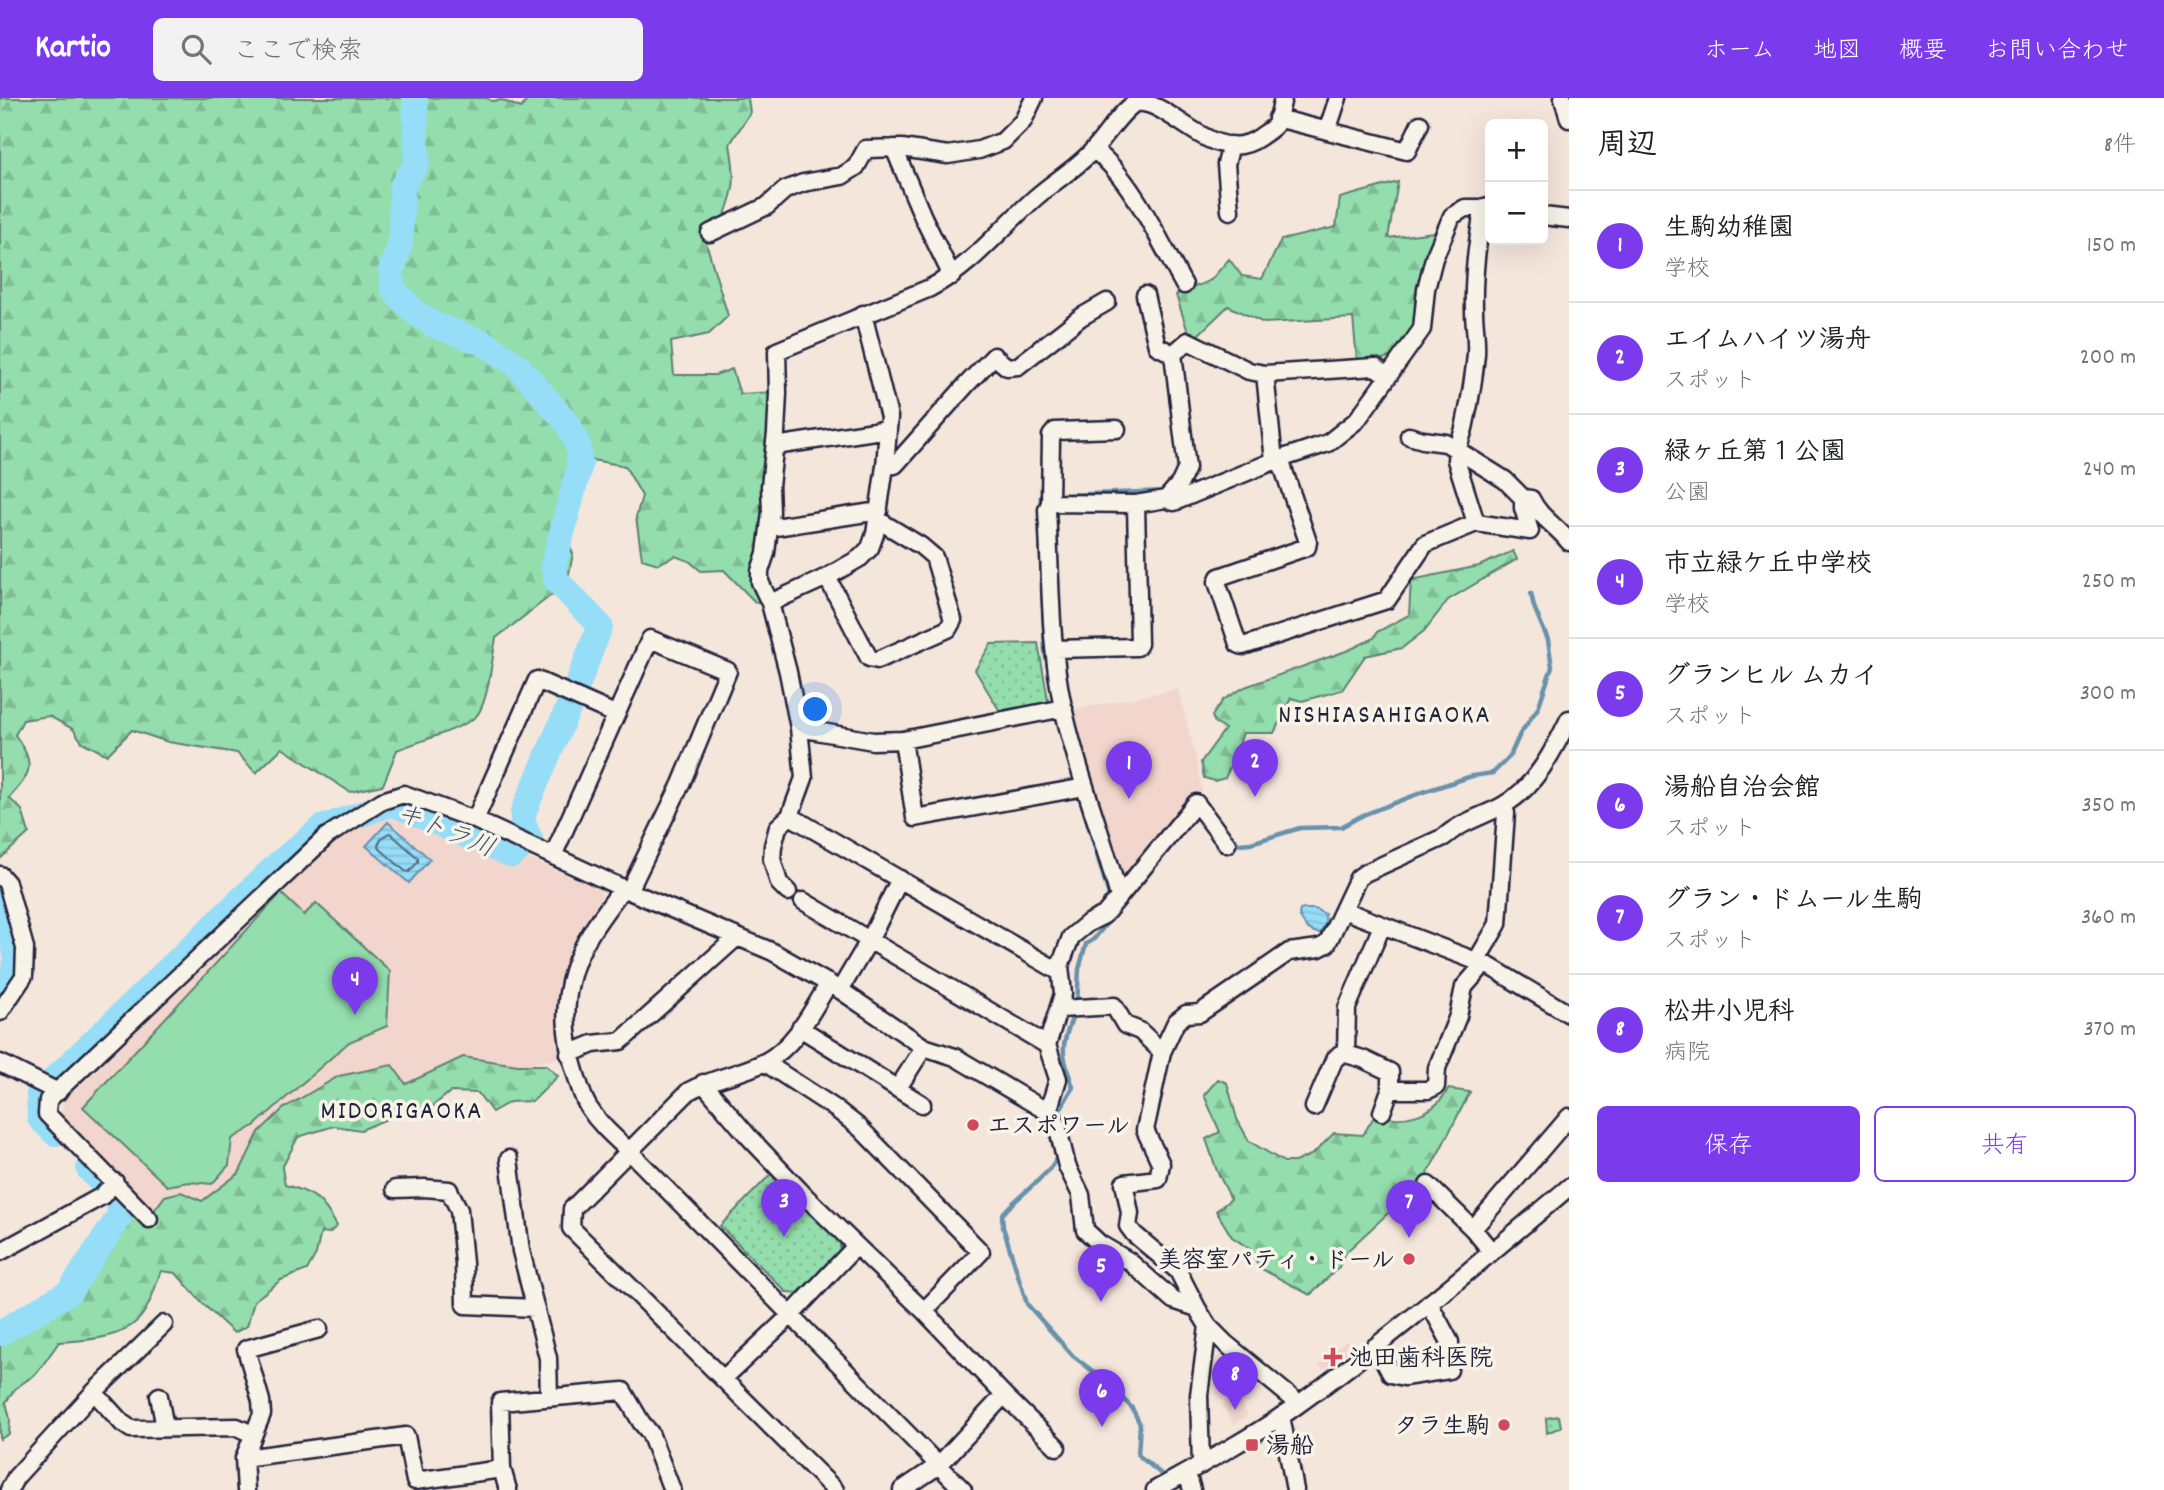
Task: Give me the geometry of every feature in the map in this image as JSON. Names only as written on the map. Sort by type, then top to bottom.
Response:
[{"type":"street","points":[[710,233],[767,206],[785,190],[803,183],[842,176],[856,167],[866,149],[894,148],[948,155],[1003,141],[1023,121],[1034,98]]},
{"type":"street","points":[[788,892],[779,884],[772,859],[773,846],[778,827],[790,816],[804,778],[799,728],[788,672],[770,603],[760,582],[769,528],[778,393],[777,351],[930,288],[952,276],[970,262],[1037,195],[1094,150],[1136,100],[1150,100],[1163,106],[1208,135],[1231,145],[1249,145],[1275,126],[1283,98]]},
{"type":"street","points":[[1327,131],[1338,98]]},
{"type":"street","points":[[1563,98],[1569,119]]},
{"type":"street","points":[[1277,118],[1407,151],[1420,124]]},
{"type":"street","points":[[1230,211],[1226,163],[1231,145]]},
{"type":"street","points":[[894,148],[922,218],[952,276]]},
{"type":"street","points":[[1094,150],[1107,160],[1139,205],[1184,285]]},
{"type":"street","points":[[1050,503],[1136,504],[1167,499],[1174,502],[1277,460],[1328,443],[1357,420],[1422,329],[1426,289],[1434,258],[1452,216],[1459,209],[1485,208]]},
{"type":"street","points":[[1476,523],[1456,451],[1466,423],[1476,352],[1475,272],[1479,231],[1485,214]]},
{"type":"street","points":[[1548,217],[1569,219]]},
{"type":"street","points":[[1145,295],[1157,346],[1172,354]]},
{"type":"street","points":[[885,466],[895,465],[994,356],[1007,367],[1018,366],[1081,317],[1107,302]]},
{"type":"street","points":[[770,603],[827,577],[860,558],[870,548],[879,516],[888,417],[863,314]]},
{"type":"street","points":[[1172,354],[1188,341],[1249,371],[1265,374],[1375,367],[1388,376]]},
{"type":"street","points":[[1167,499],[1180,483],[1186,468],[1172,354]]},
{"type":"street","points":[[1265,374],[1277,460],[1308,542],[1307,547],[1219,577],[1217,582],[1238,644],[1243,646],[1387,600],[1425,544],[1476,523],[1530,531],[1523,498]]},
{"type":"street","points":[[775,446],[888,429]]},
{"type":"street","points":[[1117,429],[1055,431],[1051,436],[1050,503],[1047,510],[1054,649],[1063,708],[1119,897]]},
{"type":"street","points":[[1409,436],[1446,443],[1497,475],[1523,498],[1531,499],[1543,518],[1561,531],[1569,542]]},
{"type":"street","points":[[1054,649],[1137,647],[1139,644],[1136,504]]},
{"type":"street","points":[[769,528],[879,516],[934,557],[953,620],[948,629],[878,660],[869,658],[827,577]]},
{"type":"street","points":[[553,856],[650,639],[727,671],[681,784],[626,890],[588,939],[573,970],[565,1029],[569,1055],[587,1106],[604,1129],[629,1151],[963,1490]]},
{"type":"street","points":[[475,820],[537,680],[615,714]]},
{"type":"street","points":[[799,728],[873,741],[903,740],[1063,708]]},
{"type":"street","points":[[1297,1403],[1208,1326],[1178,1271],[1128,1226],[1130,1213],[1124,1183],[1158,1179],[1161,1164],[1145,1130],[1162,1052],[1177,1022],[1186,1014],[1200,1013],[1289,952],[1319,948],[1327,944],[1358,878],[1502,806],[1526,787],[1544,765],[1567,727]]},
{"type":"street","points":[[903,740],[915,818],[1085,787]]},
{"type":"street","points":[[149,1219],[47,1114],[48,1100],[327,836],[382,801],[404,794],[475,820],[626,890],[774,952],[834,987],[924,1047],[955,1057],[1048,1112],[1056,1121],[1067,1166],[1081,1195],[1085,1230],[1100,1244],[1129,1261],[1173,1300],[1197,1308]]},
{"type":"street","points":[[1048,1112],[1058,1079],[1047,1045],[1060,1009],[1063,994],[1060,967],[1071,937],[1088,923],[1104,915],[1196,803],[1227,844]]},
{"type":"street","points":[[1390,1090],[1428,1090],[1436,1086],[1437,1068],[1458,1016],[1464,987],[1498,925],[1506,813],[1502,806]]},
{"type":"street","points":[[790,816],[1060,972]]},
{"type":"street","points":[[0,875],[7,883],[24,948],[24,976],[0,1012]]},
{"type":"street","points":[[835,1490],[571,1228],[572,1209],[689,1091],[703,1083],[764,1062],[784,1049],[870,939],[900,880]]},
{"type":"street","points":[[803,901],[1047,1045]]},
{"type":"street","points":[[1343,910],[1480,962],[1569,1014]]},
{"type":"street","points":[[1346,1054],[1347,1008],[1382,926]]},
{"type":"street","points":[[569,1055],[593,1044],[621,1041],[737,937]]},
{"type":"street","points":[[1060,1009],[1114,1006],[1125,1025],[1140,1031],[1162,1052]]},
{"type":"street","points":[[800,1028],[922,1104]]},
{"type":"street","points":[[898,1088],[924,1047]]},
{"type":"street","points":[[1314,1107],[1334,1060],[1346,1054],[1363,1059],[1390,1073],[1390,1090],[1382,1112]]},
{"type":"street","points":[[764,1062],[860,1128],[981,1252],[924,1311]]},
{"type":"street","points":[[0,1063],[58,1092]]},
{"type":"street","points":[[703,1083],[748,1136],[1057,1447]]},
{"type":"street","points":[[1474,1229],[1569,1116]]},
{"type":"street","points":[[509,1159],[521,1251],[548,1358],[549,1396]]},
{"type":"street","points":[[0,1252],[102,1196],[115,1182]]},
{"type":"street","points":[[1429,1185],[1474,1229],[1492,1252]]},
{"type":"street","points":[[1155,1490],[1280,1416],[1376,1346],[1569,1187]]},
{"type":"street","points":[[395,1189],[449,1190],[458,1210],[465,1305],[536,1308]]},
{"type":"street","points":[[724,1378],[790,1316],[856,1246]]},
{"type":"street","points":[[1376,1346],[1391,1374],[1404,1377],[1448,1370],[1450,1342],[1429,1303]]},
{"type":"street","points":[[9,1490],[16,1477],[94,1392],[164,1324]]},
{"type":"street","points":[[1192,1490],[1199,1395],[1208,1326]]},
{"type":"street","points":[[246,1490],[244,1458],[262,1414],[261,1401],[246,1349],[319,1329]]},
{"type":"street","points":[[508,1490],[502,1469],[500,1402],[623,1391],[650,1433],[672,1490]]},
{"type":"street","points":[[94,1392],[122,1423],[131,1429],[237,1427],[252,1434]]},
{"type":"street","points":[[902,1490],[939,1465],[1004,1395]]},
{"type":"street","points":[[159,1396],[165,1428]]},
{"type":"street","points":[[1280,1416],[1294,1490]]},
{"type":"street","points":[[244,1458],[406,1436],[415,1480],[502,1469]]},
{"type":"shaded area","points":[[1178,689],[1202,790],[1129,879],[1119,877],[1073,710]]},
{"type":"shaded area","points":[[393,802],[598,888],[602,895],[570,948],[556,1000],[560,1058],[406,1089],[343,1077],[180,1240],[61,1120],[63,1102],[289,885],[288,877]]},
{"type":"shaded area","name":"池田歯科医院","points":[[1346,1341],[1359,1346],[1351,1353],[1349,1350],[1323,1370],[1320,1362]]},
{"type":"shaded area","points":[[1237,1396],[1248,1415],[1234,1425],[1222,1405]]},
{"type":"green space","points":[[0,98],[487,98],[491,101],[502,100],[521,108],[529,98],[748,98],[750,113],[730,144],[734,183],[723,220],[702,229],[728,316],[709,334],[671,342],[674,375],[715,375],[732,369],[740,394],[774,392],[765,602],[755,602],[724,570],[701,571],[689,561],[675,556],[658,564],[642,559],[636,517],[642,496],[625,466],[592,460],[581,501],[566,537],[573,554],[567,583],[496,638],[487,688],[478,714],[453,729],[397,750],[383,785],[350,792],[282,748],[256,773],[237,753],[168,742],[132,730],[107,755],[82,742],[73,729],[49,716],[23,720],[15,735],[26,754],[27,775],[9,798],[22,810],[29,833],[0,859]]},
{"type":"green space","points":[[1398,182],[1388,238],[1434,232],[1431,252],[1420,279],[1417,328],[1394,355],[1380,360],[1357,361],[1353,318],[1264,323],[1228,306],[1196,337],[1188,332],[1176,295],[1211,280],[1229,259],[1242,276],[1262,279],[1281,240],[1336,227],[1340,198]]},
{"type":"green space","points":[[1513,551],[1517,559],[1448,600],[1424,631],[1402,648],[1365,656],[1342,690],[1302,701],[1291,698],[1274,733],[1243,733],[1225,778],[1215,781],[1204,778],[1201,762],[1225,729],[1215,723],[1212,716],[1223,700],[1245,687],[1349,650],[1374,638],[1377,632],[1409,615],[1411,580],[1479,566]]},
{"type":"green space","points":[[1038,643],[1049,705],[1001,713],[975,670],[991,644]]},
{"type":"green space","points":[[281,893],[304,915],[316,903],[390,971],[387,1026],[349,1042],[254,1126],[232,1139],[229,1165],[212,1184],[189,1182],[167,1186],[83,1107]]},
{"type":"green space","points":[[463,1057],[518,1065],[546,1065],[558,1076],[533,1101],[510,1102],[492,1112],[478,1093],[450,1092],[421,1116],[396,1115],[361,1130],[334,1126],[298,1137],[282,1168],[285,1185],[317,1198],[337,1226],[329,1233],[321,1232],[316,1254],[307,1270],[281,1280],[254,1301],[247,1326],[234,1333],[202,1303],[176,1273],[161,1271],[146,1309],[130,1327],[101,1338],[59,1342],[37,1373],[16,1388],[6,1402],[10,1419],[9,1434],[0,1439],[0,1340],[71,1299],[132,1210],[144,1224],[165,1196],[181,1192],[202,1201],[239,1173],[259,1132],[284,1108],[339,1076],[392,1065],[406,1084]]},
{"type":"green space","points":[[1218,1079],[1227,1083],[1237,1119],[1249,1141],[1284,1162],[1295,1162],[1313,1154],[1334,1133],[1363,1135],[1375,1115],[1397,1118],[1417,1115],[1435,1106],[1448,1089],[1470,1092],[1425,1179],[1344,1254],[1339,1267],[1310,1295],[1260,1268],[1250,1249],[1232,1237],[1216,1211],[1231,1199],[1217,1171],[1206,1139],[1220,1132],[1204,1095]]},
{"type":"green space","points":[[771,1174],[840,1242],[840,1251],[798,1293],[786,1292],[720,1226]]},
{"type":"green space","points":[[1559,1416],[1561,1427],[1547,1433],[1546,1418]]},
{"type":"water","points":[[388,822],[430,859],[409,883],[366,846]]},
{"type":"water","points":[[1315,909],[1325,914],[1325,924],[1320,933],[1304,925],[1299,914],[1300,910]]},
{"type":"waterway","name":"キトラ川","points":[[55,1133],[40,1118],[39,1094],[279,863],[322,828],[392,803],[512,855],[530,839],[523,824],[523,813],[600,626],[557,581],[553,567],[580,464],[578,445],[568,424],[518,366],[484,343],[434,325],[416,313],[393,289],[391,271],[400,245],[402,187],[417,162],[415,98]]},
{"type":"waterway","points":[[1040,509],[1041,496],[1166,491]]},
{"type":"waterway","points":[[1040,532],[1045,651],[1051,683]]},
{"type":"waterway","points":[[1231,838],[1239,844],[1251,843],[1300,828],[1341,827],[1363,815],[1423,792],[1472,776],[1493,773],[1510,756],[1520,734],[1538,708],[1552,667],[1548,640],[1531,593]]},
{"type":"waterway","points":[[1078,790],[1110,899]]},
{"type":"waterway","points":[[1138,886],[1177,838]]},
{"type":"waterway","points":[[0,892],[17,958],[10,984],[0,999]]},
{"type":"waterway","points":[[1077,1004],[1079,969],[1086,944],[1093,940],[1130,895]]},
{"type":"waterway","points":[[1059,1119],[1060,1110],[1073,1087],[1064,1049],[1074,1012]]},
{"type":"waterway","points":[[1057,1155],[1042,1177],[1002,1215],[1003,1227],[1027,1304],[1073,1356],[1107,1382],[1132,1408],[1140,1424],[1138,1455],[1160,1473],[1165,1482]]},
{"type":"waterway","name":"キトラ川","points":[[0,1333],[69,1292],[119,1217],[120,1203],[89,1169]]},
{"type":"place","name":"エイムハイツ湯舟","points":[[1255,797]]},
{"type":"place","name":"生駒幼稚園","points":[[1129,799]]},
{"type":"place","name":"市立緑ケ丘中学校","points":[[355,1015]]},
{"type":"place","name":"エスポワール","points":[[973,1125]]},
{"type":"place","name":"緑ヶ丘第１公園","points":[[784,1237]]},
{"type":"place","name":"グラン・ドムール生駒","points":[[1409,1238]]},
{"type":"place","name":"美容室パティ・ドール","points":[[1409,1259]]},
{"type":"place","name":"グランヒル ムカイ","points":[[1101,1302]]},
{"type":"place","name":"池田歯科医院","points":[[1333,1357]]},
{"type":"place","name":"松井小児科","points":[[1235,1410]]},
{"type":"place","name":"タラ生駒","points":[[1504,1425]]},
{"type":"place","name":"湯船自治会館","points":[[1102,1427]]},
{"type":"place","name":"湯船","points":[[1252,1445]]},
{"type":"district","name":"NISHIASAHIGAOKA","points":[[1385,713]]},
{"type":"district","name":"MIDORIGAOKA","points":[[402,1109]]}]
